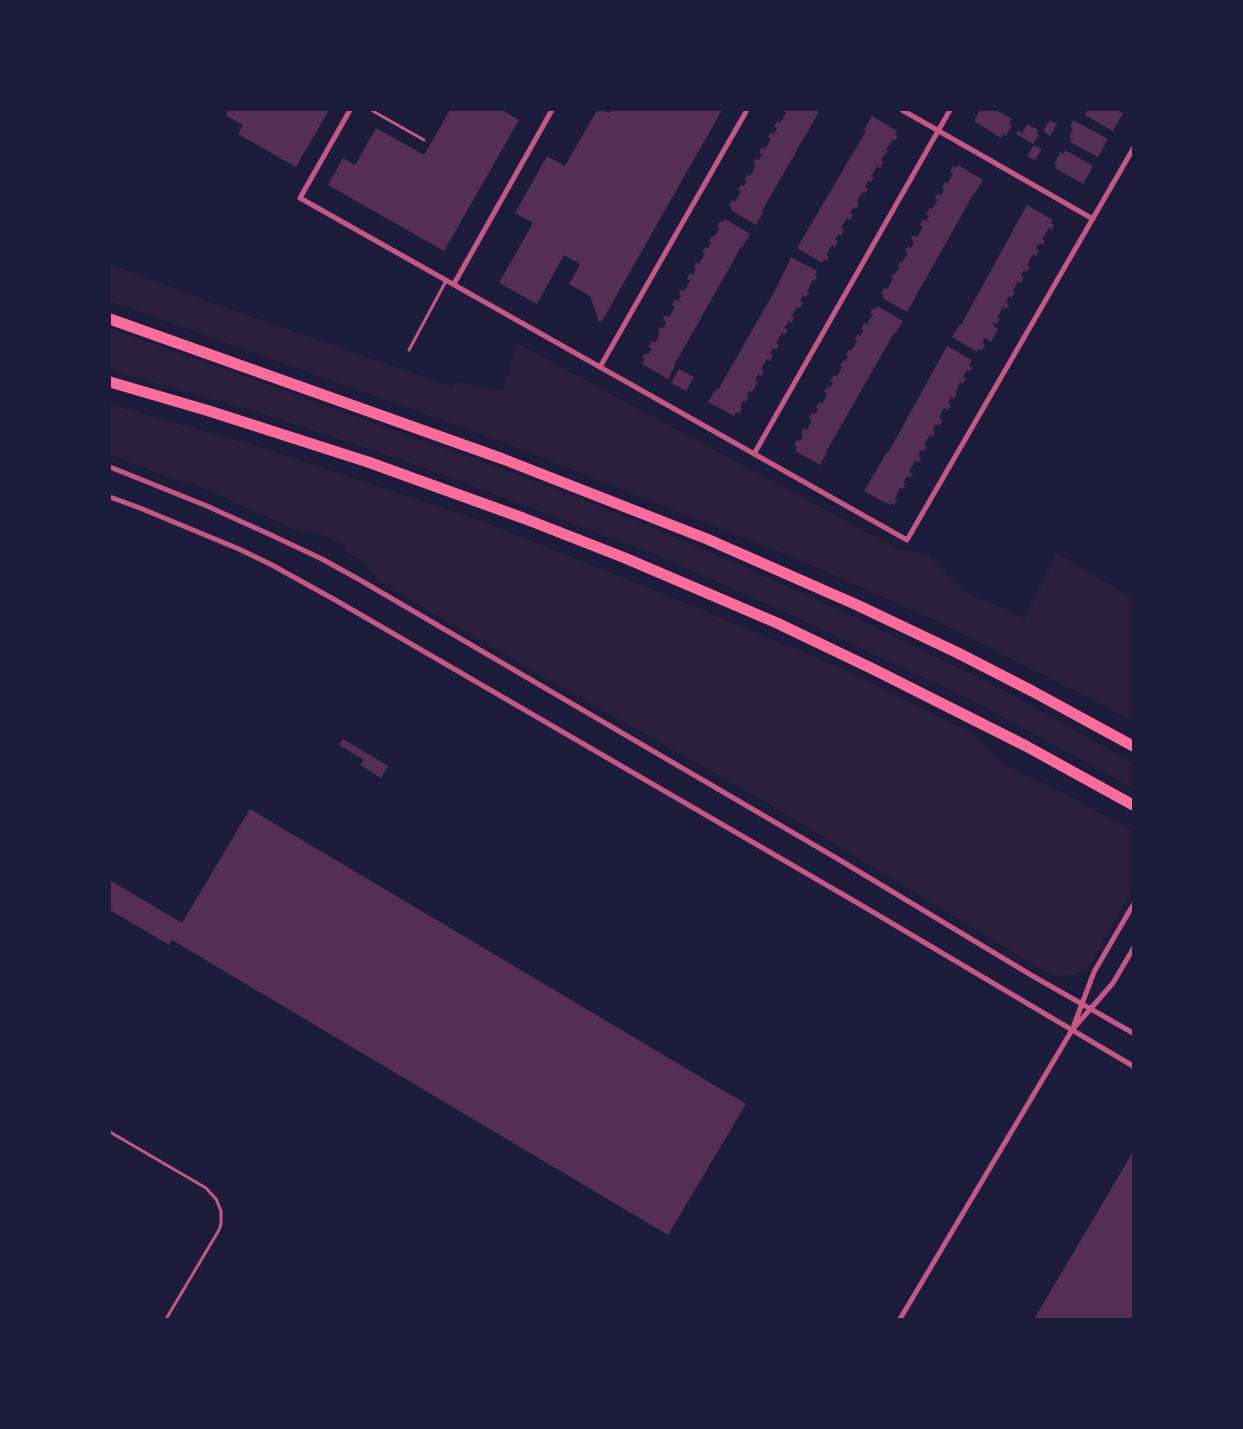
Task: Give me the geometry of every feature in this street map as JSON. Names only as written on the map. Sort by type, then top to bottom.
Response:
[{"type":"highway","points":[[110,319],[503,459],[707,539],[941,645],[1015,682],[1133,746]]},
{"type":"highway","points":[[110,382],[206,410],[377,465],[523,518],[650,569],[777,624],[875,670],[1026,746],[1133,805]]},
{"type":"highway","points":[[110,386],[153,395]]},
{"type":"street","points":[[350,110],[300,198],[907,540],[1133,149]]},
{"type":"street","points":[[454,284],[552,110]]},
{"type":"street","points":[[600,367],[747,110]]},
{"type":"street","points":[[902,110],[1093,220]]},
{"type":"street","points":[[754,454],[950,110]]},
{"type":"street","points":[[110,467],[271,534],[330,564],[572,703],[838,859],[1030,975],[1133,1033]]},
{"type":"street","points":[[110,496],[239,549],[321,592],[861,905],[1133,1066]]},
{"type":"street","points":[[900,1319],[1072,1030],[1094,972],[1133,905]]},
{"type":"street","points":[[1072,1030],[1113,983],[1133,949]]},
{"type":"lane","points":[[371,110],[424,140]]},
{"type":"lane","points":[[409,350],[446,280]]},
{"type":"lane","points":[[110,1132],[206,1188],[216,1198],[221,1211],[219,1230],[166,1319]]},
{"type":"shaded area","points":[[110,264],[215,304],[453,387],[455,382],[503,390],[517,343],[898,549],[928,554],[966,593],[1024,619],[1057,553],[1133,599],[1133,722],[943,624],[797,559],[500,441],[110,301]]},
{"type":"shaded area","points":[[110,329],[524,477],[624,516],[745,567],[859,619],[1000,688],[1133,763],[1133,788],[973,701],[780,610],[652,553],[411,463],[261,413],[110,370]]},
{"type":"shaded area","points":[[110,404],[264,448],[474,518],[664,594],[841,668],[970,732],[1005,765],[1071,797],[1133,831],[1133,888],[1089,967],[1074,975],[1055,976],[1037,967],[764,801],[531,670],[378,581],[363,562],[343,550],[346,545],[320,534],[293,529],[192,483],[189,485],[110,455]]},
{"type":"building","points":[[226,110],[329,110],[296,167],[238,134],[243,125],[227,116]]},
{"type":"building","points":[[450,110],[504,110],[519,120],[444,251],[328,185],[343,158],[355,165],[376,128],[424,155]]},
{"type":"building","points":[[597,110],[609,113],[611,110],[722,110],[602,321],[599,322],[590,296],[569,284],[580,264],[564,255],[537,304],[499,283],[533,223],[515,213],[547,156],[565,166]]},
{"type":"building","points":[[784,110],[820,110],[762,211],[764,211],[756,225],[731,210],[732,207],[729,206],[732,200],[735,202],[741,192],[738,190],[747,181],[744,180],[747,174],[750,176],[756,165],[753,164],[756,158],[759,160],[762,154],[759,153],[762,147],[765,149],[771,139],[768,137],[771,132],[774,134],[777,128],[774,127],[777,121],[780,123],[786,113]]},
{"type":"building","points":[[980,110],[996,110],[1012,119],[1009,123],[1012,125],[1006,136],[1003,134],[1001,138],[974,121]]},
{"type":"building","points":[[1088,110],[1117,110],[1123,113],[1113,131],[1085,115]]},
{"type":"building","points":[[872,116],[897,131],[895,134],[898,136],[895,141],[893,139],[886,150],[888,151],[886,155],[884,154],[880,168],[877,166],[871,176],[874,177],[871,182],[868,181],[865,187],[868,189],[859,197],[857,202],[859,204],[856,209],[853,207],[850,213],[853,215],[850,220],[847,218],[841,228],[844,230],[841,236],[838,234],[835,240],[838,241],[835,247],[832,245],[826,255],[829,256],[827,261],[824,259],[822,263],[797,248],[866,131],[864,130]]},
{"type":"building","points":[[1050,120],[1057,124],[1050,136],[1043,131]]},
{"type":"building","points":[[1073,120],[1108,139],[1098,157],[1070,142],[1072,139],[1069,137],[1073,129],[1070,127]]},
{"type":"building","points":[[1027,124],[1038,130],[1037,133],[1039,135],[1033,144],[1016,134],[1018,130],[1022,133]]},
{"type":"building","points":[[1034,145],[1042,149],[1035,160],[1027,156]]},
{"type":"building","points":[[1065,150],[1093,166],[1083,184],[1055,168],[1057,165],[1054,164],[1060,152],[1063,154]]},
{"type":"building","points":[[958,165],[983,180],[907,312],[882,298],[884,295],[881,293],[884,288],[887,289],[893,279],[891,277],[899,267],[897,266],[900,262],[902,263],[908,253],[905,251],[908,246],[911,248],[914,242],[911,240],[914,235],[917,237],[923,227],[920,225],[923,219],[926,221],[929,216],[926,214],[938,200],[935,198],[938,193],[941,195],[945,182],[948,183],[953,174],[950,172],[953,166],[956,168]]},
{"type":"building","points":[[1027,205],[1053,220],[1051,223],[1054,225],[1052,230],[1049,228],[1042,239],[1045,241],[1043,245],[1040,243],[1037,246],[1036,249],[1039,251],[1036,256],[1033,254],[1027,265],[1030,267],[1027,272],[1024,270],[1021,276],[1024,278],[1021,283],[1018,281],[1012,298],[1009,296],[1006,302],[1009,304],[1006,309],[1003,307],[997,318],[1000,319],[997,324],[994,322],[993,325],[998,329],[991,342],[985,338],[982,344],[985,345],[982,350],[979,349],[977,352],[952,337],[961,325]]},
{"type":"building","points":[[725,219],[750,234],[674,365],[668,379],[642,364],[645,359],[642,358],[645,353],[648,355],[652,348],[648,347],[652,341],[655,343],[660,333],[658,332],[660,327],[663,329],[666,322],[663,320],[666,315],[669,317],[675,307],[672,305],[675,299],[678,301],[681,296],[679,294],[681,289],[684,291],[690,281],[687,279],[690,273],[693,275],[696,269],[694,267],[696,262],[699,264],[705,254],[702,252],[705,247],[708,248],[712,236],[714,237],[720,228],[717,226],[720,221],[723,222]]},
{"type":"building","points":[[791,257],[817,271],[815,275],[817,276],[807,291],[809,292],[806,297],[803,295],[800,301],[803,303],[800,308],[797,307],[791,317],[794,318],[791,323],[789,321],[784,328],[788,330],[785,334],[782,333],[776,343],[779,345],[776,350],[773,348],[770,354],[773,355],[770,361],[767,359],[761,369],[764,370],[761,376],[758,374],[755,380],[758,382],[752,392],[749,391],[746,396],[749,397],[746,402],[743,401],[739,414],[736,412],[734,416],[708,402],[716,389],[718,390],[778,285]]},
{"type":"building","points":[[877,306],[903,321],[894,333],[820,465],[795,451],[797,447],[794,445],[797,440],[800,441],[803,435],[801,434],[803,428],[807,430],[812,420],[809,418],[812,413],[815,414],[819,402],[822,404],[827,394],[824,392],[833,383],[830,381],[834,375],[837,377],[843,360],[845,362],[848,356],[846,354],[849,350],[852,350],[857,341],[855,339],[858,334],[860,336],[864,330],[861,329],[864,323],[867,324],[873,314],[870,313]]},
{"type":"building","points":[[947,346],[972,360],[969,366],[973,367],[970,371],[967,370],[963,377],[966,378],[963,384],[960,382],[954,399],[951,397],[948,403],[951,405],[948,410],[944,408],[939,418],[943,420],[939,426],[936,424],[933,436],[930,435],[924,445],[927,447],[924,451],[921,450],[918,456],[921,458],[918,463],[915,461],[909,472],[913,474],[910,478],[907,476],[903,483],[906,484],[903,489],[900,488],[894,505],[891,503],[890,505],[864,491],[888,453]]},
{"type":"building","points":[[679,369],[694,377],[686,391],[671,383]]},
{"type":"building","points":[[343,739],[388,766],[381,778],[360,765],[364,760],[339,745]]},
{"type":"building","points":[[250,809],[746,1104],[668,1235],[172,940],[169,945],[110,910],[110,880],[182,923]]},
{"type":"building","points":[[1133,1152],[1133,1319],[1034,1319]]}]
